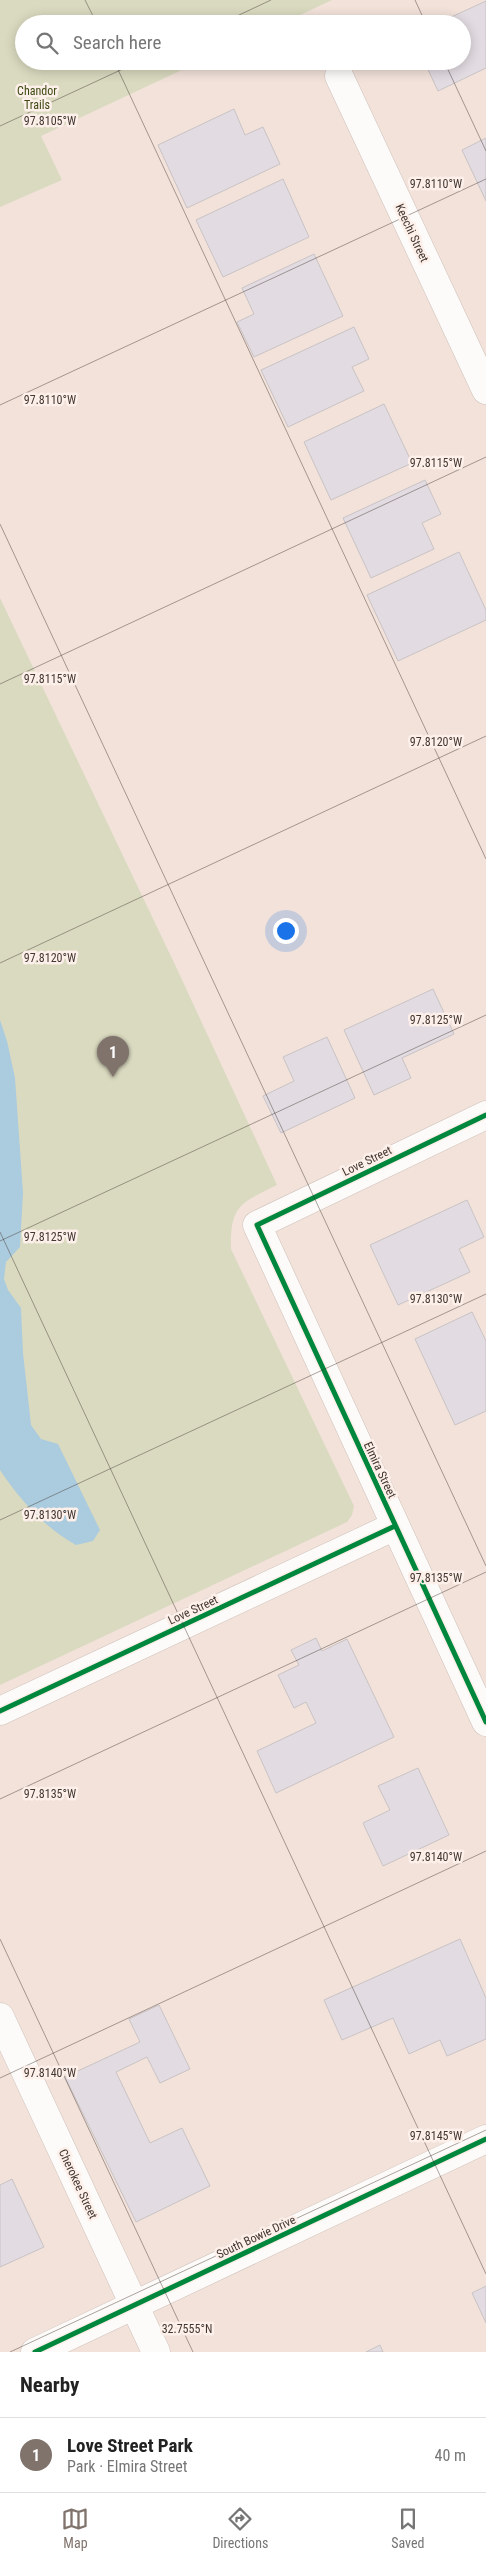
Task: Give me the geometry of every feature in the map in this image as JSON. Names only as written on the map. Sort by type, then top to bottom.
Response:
[{"type":"street","name":"Keechi Street","points":[[339,76],[486,390]]},
{"type":"street","name":"Love Street","points":[[257,1225],[486,1115]]},
{"type":"street","name":"Elmira Street","points":[[257,1225],[486,1722]]},
{"type":"street","name":"Love Street","points":[[0,1711],[395,1526]]},
{"type":"street","name":"Cherokee Street","points":[[0,2017],[156,2352]]},
{"type":"street","name":"South Bowie Drive","points":[[35,2352],[486,2139]]},
{"type":"green space","name":"Chandor Trails","points":[[0,0],[332,0],[300,15],[15,15],[15,70],[182,70],[41,136],[62,180],[0,207]]},
{"type":"green space","points":[[0,598],[177,969],[277,1185],[254,1197],[240,1208],[235,1215],[233,1223],[231,1249],[354,1506],[352,1515],[347,1522],[0,1685]]},
{"type":"water","points":[[0,1020],[7,1041],[15,1078],[23,1193],[20,1247],[6,1262],[4,1279],[8,1290],[21,1308],[23,1353],[31,1425],[41,1439],[58,1444],[100,1530],[93,1541],[76,1545],[43,1521],[16,1492],[0,1470]]},
{"type":"building","points":[[486,1],[486,68],[438,91],[428,70],[471,70],[471,15],[456,15]]},
{"type":"building","points":[[234,109],[245,135],[263,127],[280,164],[187,208],[158,145]]},
{"type":"building","points":[[486,138],[486,201],[462,150]]},
{"type":"building","points":[[283,179],[309,237],[223,277],[196,220]]},
{"type":"building","points":[[314,254],[343,316],[254,357],[237,322],[254,314],[242,288]]},
{"type":"building","points":[[354,327],[369,359],[352,367],[364,391],[288,427],[261,370]]},
{"type":"building","points":[[384,404],[412,463],[331,500],[304,442]]},
{"type":"building","points":[[425,480],[441,514],[422,523],[434,549],[371,578],[343,518]]},
{"type":"building","points":[[459,552],[486,610],[486,620],[398,661],[367,595]]},
{"type":"building","points":[[433,989],[454,1034],[402,1058],[411,1078],[374,1095],[344,1030]]},
{"type":"building","points":[[327,1037],[355,1098],[281,1133],[263,1096],[294,1081],[283,1057]]},
{"type":"building","points":[[467,1200],[484,1237],[459,1249],[470,1272],[398,1305],[370,1245]]},
{"type":"building","points":[[472,1312],[486,1341],[486,1411],[455,1425],[415,1339]]},
{"type":"building","points":[[316,1638],[322,1651],[347,1639],[394,1737],[276,1793],[257,1751],[316,1723],[306,1702],[294,1708],[278,1675],[299,1665],[291,1650]]},
{"type":"building","points":[[418,1768],[449,1835],[383,1866],[363,1823],[390,1810],[378,1786]]},
{"type":"building","points":[[460,1939],[486,1998],[486,2039],[447,2056],[440,2040],[409,2054],[393,2018],[342,2040],[324,2000]]},
{"type":"building","points":[[159,2005],[190,2069],[160,2083],[147,2057],[116,2072],[150,2143],[182,2128],[210,2186],[136,2222],[65,2077],[140,2042],[129,2019]]},
{"type":"building","points":[[12,2179],[44,2247],[0,2267],[0,2185]]},
{"type":"building","points":[[486,2286],[486,2323],[472,2293]]},
{"type":"building","points":[[380,2345],[383,2352],[366,2352]]},
{"type":"cycle path","points":[[486,1115],[257,1225],[486,1722]]},
{"type":"cycle path","points":[[0,1711],[395,1526]]},
{"type":"cycle path","points":[[35,2352],[486,2139]]},
{"type":"place","name":"Love Street Park","points":[[113,1077]]}]
